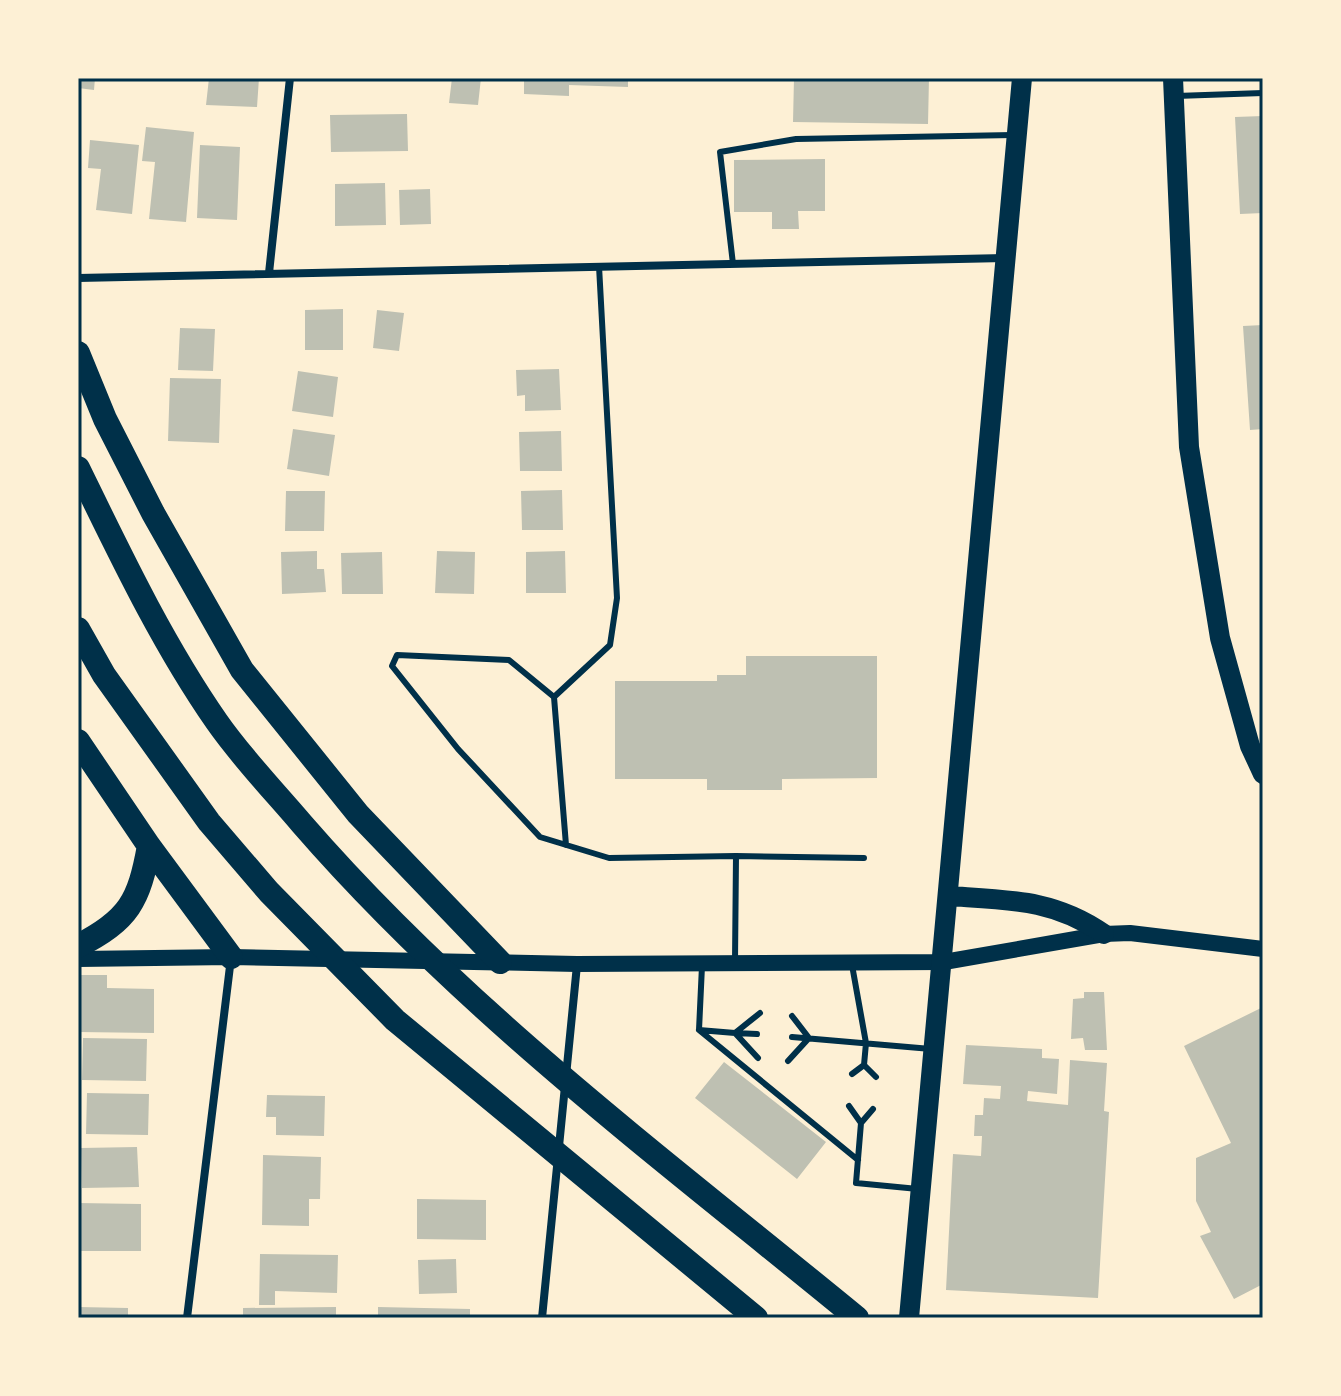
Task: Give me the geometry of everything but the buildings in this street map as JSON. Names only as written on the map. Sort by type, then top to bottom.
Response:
[{"type":"highway","points":[[78,353],[105,419],[146,500],[242,670],[358,814],[500,962]]},
{"type":"highway","points":[[78,468],[127,567],[217,723],[357,888],[437,968],[522,1043],[857,1318]]},
{"type":"highway","points":[[78,629],[104,675],[209,822],[269,892],[395,1020],[756,1318]]},
{"type":"highway","points":[[78,741],[149,846],[231,957]]},
{"type":"highway","points":[[78,946],[122,919],[142,884],[149,846]]},
{"type":"main road","points":[[909,1318],[944,962],[1022,78]]},
{"type":"main road","points":[[1173,87],[1189,447],[1220,638],[1250,746],[1263,774]]},
{"type":"main road","points":[[949,896],[1039,902],[1083,919],[1104,934]]},
{"type":"main road","points":[[78,959],[231,957],[577,964],[944,962],[1104,934],[1130,933],[1263,949]]},
{"type":"street","points":[[269,273],[290,78]]},
{"type":"street","points":[[78,278],[1006,258]]},
{"type":"street","points":[[187,1318],[231,957]]},
{"type":"street","points":[[542,1318],[577,964]]},
{"type":"lane","points":[[1173,87],[1263,93]]},
{"type":"lane","points":[[733,264],[720,152],[796,139],[1017,135]]},
{"type":"lane","points":[[554,697],[610,645],[617,598],[599,266]]},
{"type":"lane","points":[[566,845],[554,697],[509,660],[397,655],[392,666],[458,749],[540,837],[566,845],[609,858],[864,858]]},
{"type":"lane","points":[[735,963],[736,856]]},
{"type":"lane","points":[[852,962],[866,1043],[864,1065],[852,1074]]},
{"type":"lane","points":[[699,1030],[703,963]]},
{"type":"lane","points":[[735,1033],[760,1013]]},
{"type":"lane","points":[[792,1016],[809,1038]]},
{"type":"lane","points":[[699,1030],[757,1034]]},
{"type":"lane","points":[[699,1030],[858,1160]]},
{"type":"lane","points":[[735,1033],[758,1058]]},
{"type":"lane","points":[[792,1037],[935,1049]]},
{"type":"lane","points":[[788,1061],[809,1038]]},
{"type":"lane","points":[[864,1065],[876,1077]]},
{"type":"lane","points":[[849,1106],[861,1123]]},
{"type":"lane","points":[[873,1109],[861,1123],[856,1183],[921,1190]]}]
